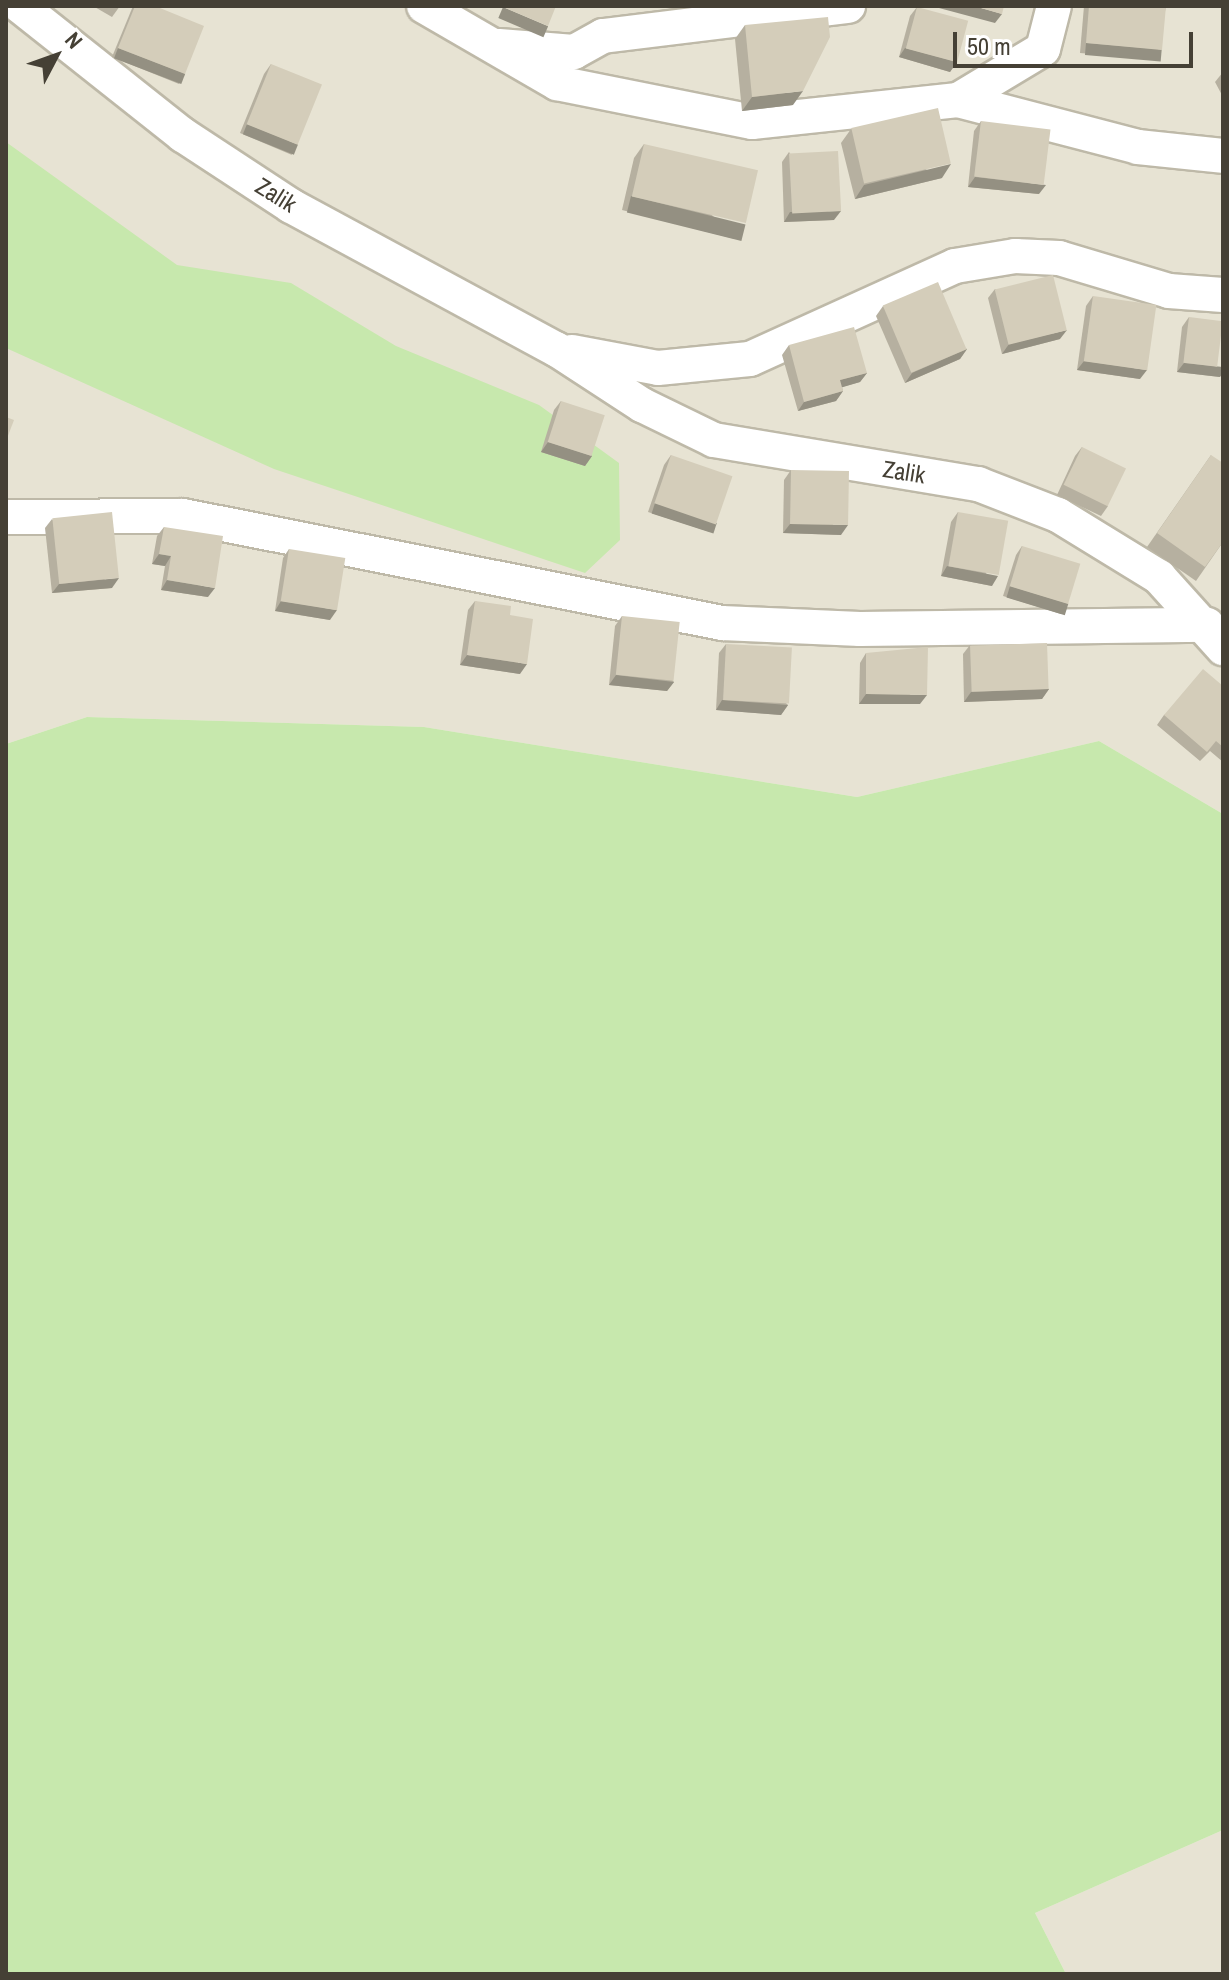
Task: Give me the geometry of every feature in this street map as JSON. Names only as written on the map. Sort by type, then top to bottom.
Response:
[{"type":"street","name":"Zalik","points":[[20,6],[183,135],[291,206],[556,349],[714,440],[978,484],[1058,515],[1115,543],[1215,636]]},
{"type":"street","points":[[424,6],[464,34],[557,83],[752,122],[958,100],[1138,147],[1223,156]]},
{"type":"street","points":[[464,34],[512,50],[574,52],[603,36],[629,6]]},
{"type":"street","points":[[603,36],[848,6]]},
{"type":"street","points":[[958,100],[1043,49],[1054,6]]},
{"type":"street","name":"Zalik","points":[[556,349],[658,368],[750,359],[955,266],[1015,256],[1059,258],[1169,291],[1223,295]]},
{"type":"street","points":[[6,517],[183,516],[722,623],[890,630],[1215,636]]},
{"type":"shaded area","points":[[6,6],[1223,6],[1223,814],[1099,741],[857,797],[424,727],[87,717],[6,744]]},
{"type":"shaded area","points":[[1223,1830],[1223,1974],[1066,1974],[1035,1913]]},
{"type":"green space","points":[[6,142],[177,265],[291,283],[396,346],[539,405],[619,463],[620,540],[585,573],[274,469],[6,348]]},
{"type":"green space","points":[[87,717],[424,727],[857,797],[1099,741],[1223,814],[1223,1830],[1035,1913],[1066,1974],[6,1974],[6,744]]},
{"type":"building","points":[[135,6],[155,6],[204,26],[185,74],[118,48]]},
{"type":"building","points":[[504,6],[556,6],[548,26]]},
{"type":"building","points":[[974,6],[1004,6],[1002,14]]},
{"type":"building","points":[[1089,6],[1166,6],[1162,50],[1086,43]]},
{"type":"building","points":[[917,7],[968,21],[957,62],[906,49]]},
{"type":"building","points":[[828,17],[830,37],[803,91],[752,97],[745,25]]},
{"type":"building","points":[[271,64],[322,85],[298,145],[247,124]]},
{"type":"building","points":[[938,108],[951,164],[864,184],[851,128]]},
{"type":"building","points":[[981,121],[1050,130],[1044,185],[974,177]]},
{"type":"building","points":[[644,144],[758,170],[746,223],[632,197]]},
{"type":"building","points":[[838,151],[841,211],[792,213],[789,154]]},
{"type":"building","points":[[1053,275],[1067,330],[1009,345],[995,290]]},
{"type":"building","points":[[938,282],[967,349],[911,373],[883,305]]},
{"type":"building","points":[[1093,296],[1156,305],[1147,370],[1084,361]]},
{"type":"building","points":[[1189,317],[1223,321],[1217,367],[1183,363]]},
{"type":"building","points":[[854,327],[867,373],[840,380],[843,391],[804,402],[789,345]]},
{"type":"building","points":[[561,401],[605,415],[591,456],[548,442]]},
{"type":"building","points":[[6,417],[14,420],[6,441]]},
{"type":"building","points":[[1082,447],[1126,468],[1108,506],[1064,485]]},
{"type":"building","points":[[671,455],[732,476],[716,524],[654,503]]},
{"type":"building","points":[[1211,455],[1223,463],[1223,542],[1205,567],[1157,533]]},
{"type":"building","points":[[791,470],[849,471],[848,525],[790,524]]},
{"type":"building","points":[[112,512],[119,578],[59,584],[52,518]]},
{"type":"building","points":[[958,512],[1008,521],[999,575],[948,566]]},
{"type":"building","points":[[164,527],[223,536],[215,588],[167,580],[171,556],[159,554]]},
{"type":"building","points":[[1022,546],[1080,564],[1068,604],[1010,586]]},
{"type":"building","points":[[289,549],[345,558],[337,610],[281,601]]},
{"type":"building","points":[[475,601],[511,606],[510,615],[533,619],[527,664],[467,655]]},
{"type":"building","points":[[622,616],[680,622],[674,681],[616,675]]},
{"type":"building","points":[[1047,643],[1049,689],[972,692],[970,646]]},
{"type":"building","points":[[726,644],[792,647],[789,703],[723,700]]},
{"type":"building","points":[[928,647],[927,695],[866,694],[866,653]]},
{"type":"building","points":[[1203,669],[1223,686],[1223,747],[1216,741],[1207,752],[1164,715]]}]
